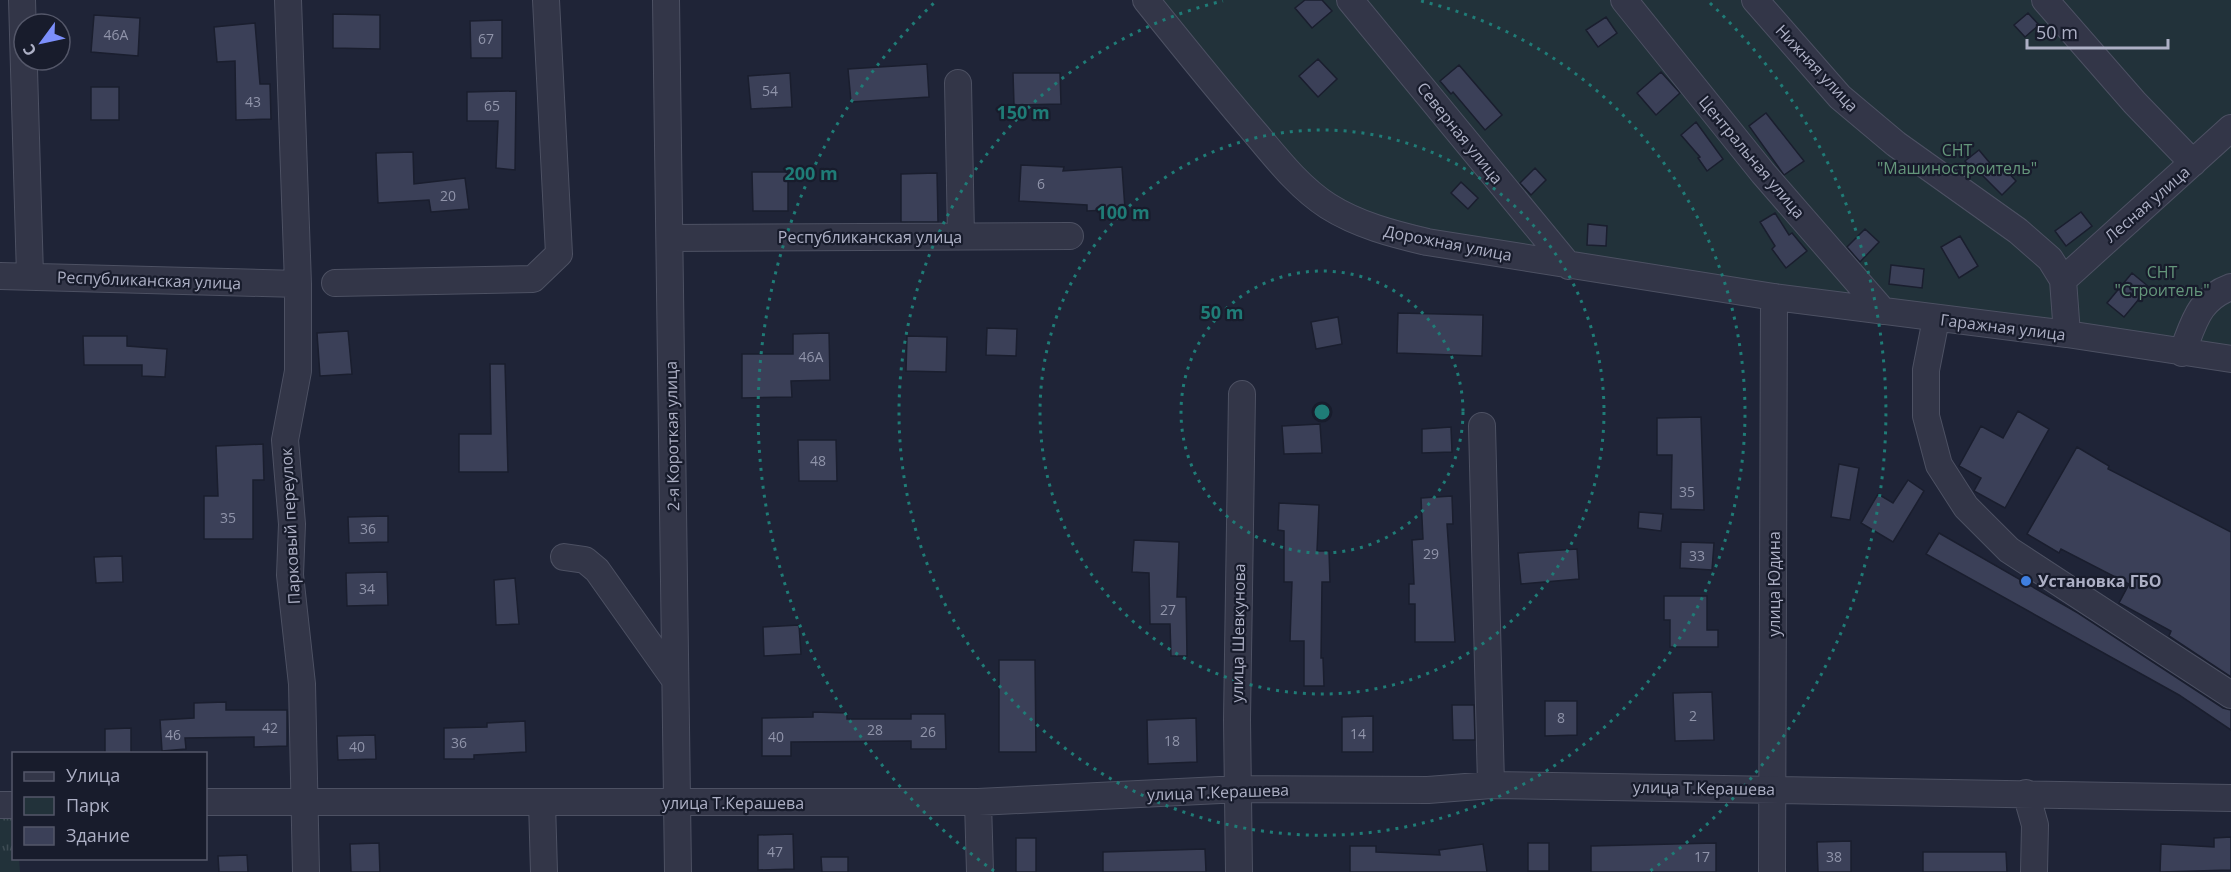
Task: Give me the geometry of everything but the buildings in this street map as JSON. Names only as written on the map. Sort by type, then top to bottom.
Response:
[{"type":"street","points":[[22,0],[30,276]]},
{"type":"street","name":"Парковый переулок","points":[[288,0],[298,284],[298,371],[285,440],[292,524],[290,575],[302,684],[306,872]]},
{"type":"street","points":[[335,283],[532,279],[559,254],[546,0]]},
{"type":"street","name":"2-я Короткая улица","points":[[666,0],[678,872]]},
{"type":"street","name":"Дорожная улица","points":[[1146,0],[1280,161],[1329,207],[1384,231],[1427,242],[1774,297]]},
{"type":"street","name":"Северная улица","points":[[1350,0],[1569,266]]},
{"type":"street","name":"Центральная улица","points":[[1624,0],[1763,172],[1883,311]]},
{"type":"street","name":"Нижняя улица","points":[[1755,0],[1840,97],[1896,144],[2018,231],[2050,259],[2063,280]]},
{"type":"street","points":[[2045,0],[2135,103],[2193,164]]},
{"type":"street","points":[[958,83],[961,236]]},
{"type":"street","name":"Лесная улица","points":[[2063,280],[2231,128]]},
{"type":"street","name":"Республиканская улица","points":[[670,238],[1070,236]]},
{"type":"street","name":"Республиканская улица","points":[[0,276],[298,284]]},
{"type":"street","points":[[2063,280],[2067,334]]},
{"type":"street","points":[[2182,353],[2202,304],[2218,291],[2231,286]]},
{"type":"street","name":"Гаражная улица","points":[[1774,297],[2067,334],[2231,359]]},
{"type":"street","name":"улица Юдина","points":[[1772,872],[1774,297]]},
{"type":"street","points":[[1936,319],[1926,370],[1926,416],[1939,465],[1966,507],[2008,550],[2231,695]]},
{"type":"street","name":"улица Шевкунова","points":[[1239,872],[1240,789],[1237,720],[1242,394]]},
{"type":"street","points":[[1482,426],[1491,785]]},
{"type":"street","points":[[564,557],[585,560],[597,570],[675,680]]},
{"type":"street","name":"улица Т.Керашева","points":[[207,802],[305,800],[676,803],[978,802],[1240,789],[1428,790],[1491,785],[2231,798]]},
{"type":"street","points":[[2026,793],[2035,825],[2034,872]]},
{"type":"street","points":[[542,802],[544,872]]},
{"type":"street","points":[[978,802],[980,872]]},
{"type":"green space","name":"СНТ \"Машиностроитель\"","points":[[1146,0],[2231,0],[2231,359],[1569,266],[1329,206]]},
{"type":"green space","points":[[0,805],[12,805],[12,860],[19,860],[20,872],[0,872]]},
{"type":"place","name":"Установка ГБО","points":[[2026,581]]},
{"type":"park label","name":"СНТ \"Строитель\"","points":[[2162,281]]}]
